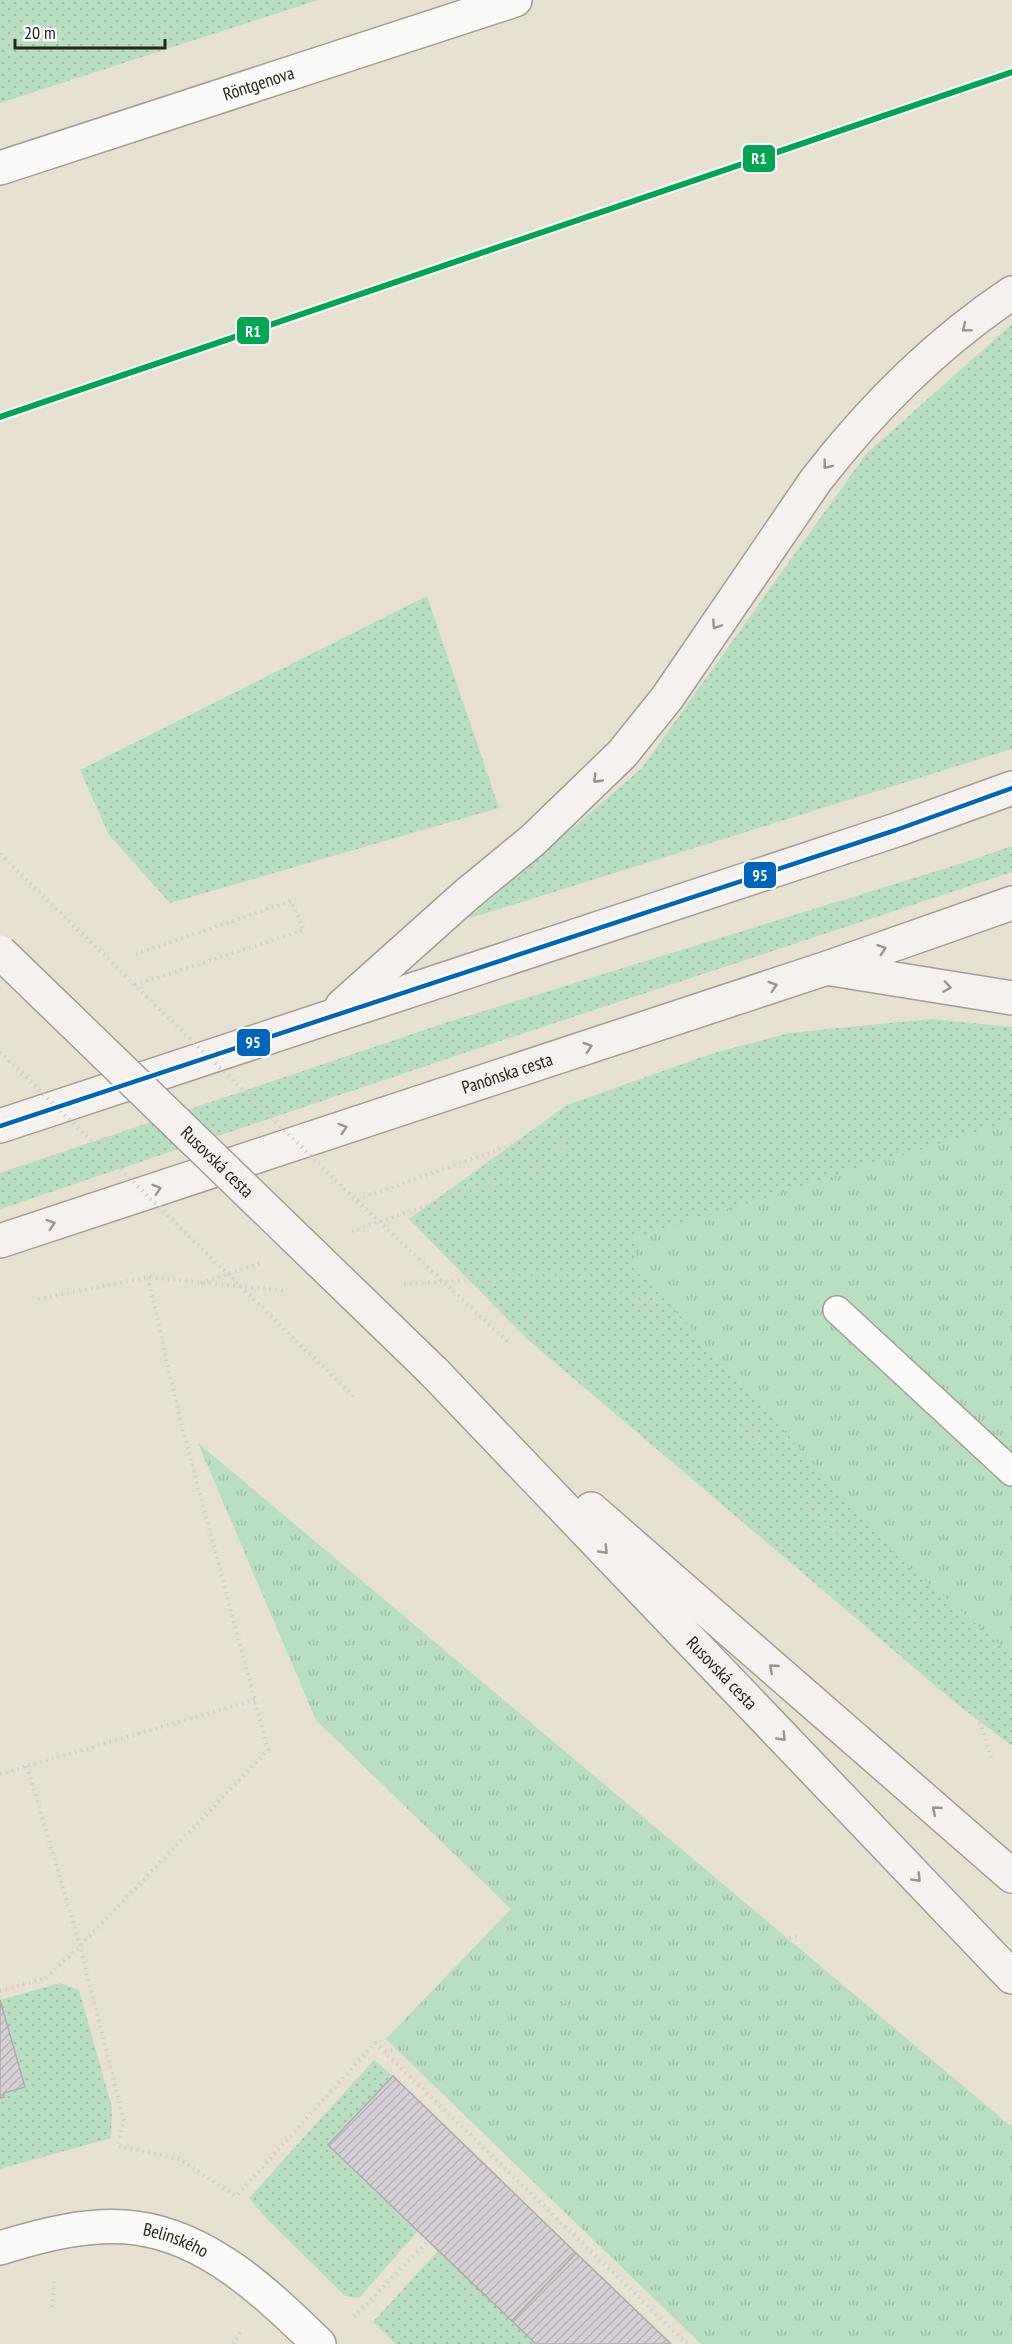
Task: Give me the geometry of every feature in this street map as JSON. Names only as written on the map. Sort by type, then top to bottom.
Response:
[{"type":"street","name":"Röntgenova","points":[[0,168],[515,0]]},
{"type":"street","points":[[331,1016],[465,896],[533,840],[622,754],[667,698],[816,480],[842,446],[923,364],[1012,293]]},
{"type":"street","points":[[0,1126],[896,830],[1012,788]]},
{"type":"street","name":"Panónska cesta","points":[[0,1241],[827,968],[1012,903]]},
{"type":"street","name":"Rusovská cesta","points":[[0,952],[433,1371],[1012,1977]]},
{"type":"street","points":[[827,968],[1012,998]]},
{"type":"street","name":"Rusovská cesta","points":[[433,1371],[1012,1876]]},
{"type":"street","name":"Belinského","points":[[0,2248],[60,2232],[115,2227],[163,2234],[189,2243],[216,2258],[282,2308],[319,2344]]},
{"type":"lane","points":[[837,1310],[1012,1472]]},
{"type":"path","points":[[0,854],[356,1200],[510,1344]]},
{"type":"path","points":[[135,985],[304,930],[291,901],[136,954]]},
{"type":"path","points":[[0,1052],[354,1398]]},
{"type":"path","points":[[356,1200],[554,1130],[565,1158],[400,1215]]},
{"type":"path","points":[[394,1284],[581,1273],[636,1299],[970,1689],[991,1758]]},
{"type":"path","points":[[0,1991],[46,1977],[80,1946],[268,1750],[179,1415],[148,1277]]},
{"type":"path","points":[[38,1299],[148,1277],[277,1292],[288,1291]]},
{"type":"path","points":[[636,1299],[663,1297],[732,1284],[837,1310]]},
{"type":"path","points":[[0,1774],[255,1700]]},
{"type":"path","points":[[27,1766],[80,1946],[124,2121],[117,2146],[179,2159],[236,2196],[375,2043],[687,2344]]},
{"type":"path","points":[[385,2052],[797,1936]]},
{"type":"path","points":[[354,2317],[428,2241]]},
{"type":"green space","points":[[0,0],[318,0],[0,103]]},
{"type":"green space","points":[[1012,324],[1012,749],[467,919],[642,768],[866,454]]},
{"type":"green space","points":[[427,596],[499,808],[170,903],[109,835],[80,770]]},
{"type":"green space","points":[[1012,846],[1012,872],[0,1209],[0,1173],[445,1023]]},
{"type":"green space","points":[[931,1019],[1012,1027],[1012,1746],[957,1704],[526,1338],[409,1219],[567,1105],[711,1054],[789,1033]]},
{"type":"green space","points":[[1012,1121],[1012,1655],[898,1557],[663,1297],[633,1268],[638,1237]]},
{"type":"green space","points":[[198,1443],[1012,2127],[1012,2344],[701,2344],[386,2039],[511,1909],[316,1720]]},
{"type":"green space","points":[[60,1983],[79,1990],[112,2108],[111,2138],[0,2169],[0,2098],[4,2097],[4,2093],[25,2086],[0,2000]]},
{"type":"green space","points":[[374,2060],[393,2076],[328,2145],[418,2231],[359,2298],[345,2296],[265,2217],[249,2198]]},
{"type":"green space","points":[[439,2250],[536,2344],[396,2344],[373,2322]]},
{"type":"building","points":[[0,2000],[25,2087],[4,2093],[4,2097],[0,2098]]},
{"type":"building","points":[[393,2076],[576,2253],[512,2321],[328,2145]]},
{"type":"building","points":[[576,2253],[671,2344],[536,2344],[512,2321]]},
{"type":"transit line","name":"R1","points":[[0,417],[1012,72]]},
{"type":"transit line","name":"95","points":[[0,1126],[896,830],[1012,788]]}]
